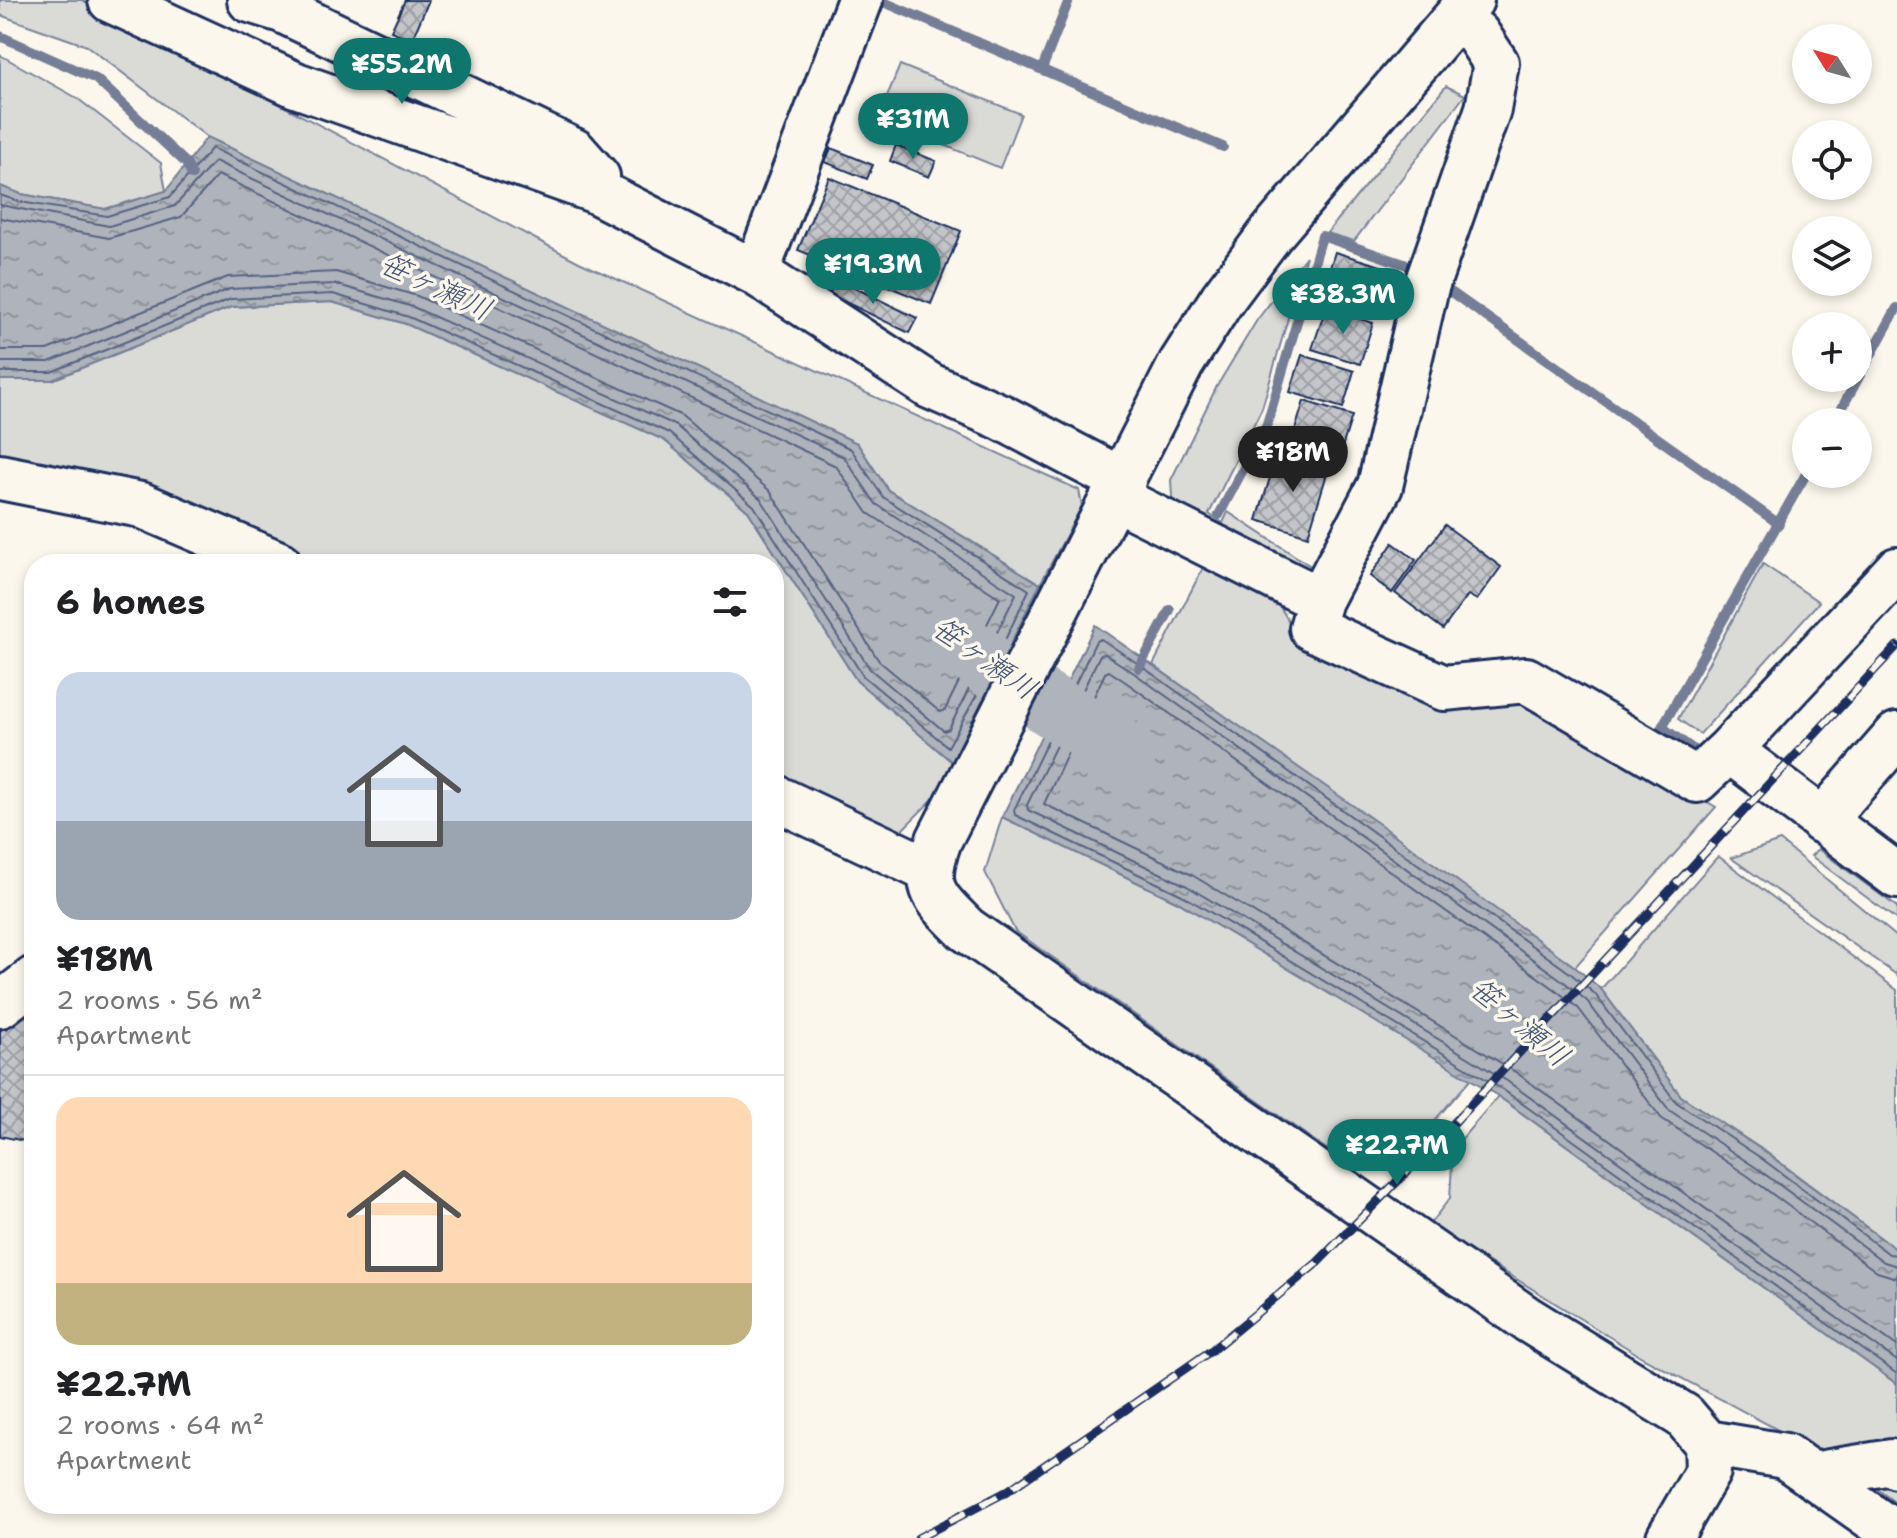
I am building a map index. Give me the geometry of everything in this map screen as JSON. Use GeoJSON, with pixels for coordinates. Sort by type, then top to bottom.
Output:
{"type":"FeatureCollection","features":[{"type":"Feature","properties":{"kind":"street"},"geometry":{"type":"LineString","coordinates":[[111,0],[296,85],[594,190],[756,273],[930,386],[1001,417],[1113,497],[1320,600]]}},
{"type":"Feature","properties":{"kind":"street"},"geometry":{"type":"LineString","coordinates":[[250,0],[282,10],[574,151],[597,177],[594,190]]}},
{"type":"Feature","properties":{"kind":"street"},"geometry":{"type":"LineString","coordinates":[[756,273],[860,0]]}},
{"type":"Feature","properties":{"kind":"street"},"geometry":{"type":"LineString","coordinates":[[1669,1538],[1708,1471],[1707,1443],[1684,1416],[1527,1319],[966,929],[938,901],[934,855],[1181,364],[1223,298],[1270,235],[1465,9],[1496,63],[1488,109],[1426,287],[1380,486],[1320,600],[1312,628],[1444,688],[1526,680],[1697,780],[1897,570]]}},
{"type":"Feature","properties":{"kind":"street"},"geometry":{"type":"LineString","coordinates":[[0,477],[141,505],[256,554]]}},
{"type":"Feature","properties":{"kind":"street"},"geometry":{"type":"LineString","coordinates":[[1822,821],[1897,735]]}},
{"type":"Feature","properties":{"kind":"street"},"geometry":{"type":"LineString","coordinates":[[1719,760],[1822,821],[1897,876]]}},
{"type":"Feature","properties":{"kind":"street"},"geometry":{"type":"LineString","coordinates":[[784,801],[934,855]]}},
{"type":"Feature","properties":{"kind":"street"},"geometry":{"type":"LineString","coordinates":[[0,1005],[24,987]]}},
{"type":"Feature","properties":{"kind":"street"},"geometry":{"type":"LineString","coordinates":[[1707,1443],[1785,1456],[1897,1535]]}},
{"type":"Feature","properties":{"kind":"street"},"geometry":{"type":"LineString","coordinates":[[1812,1475],[1892,1462],[1897,1466]]}},
{"type":"Feature","properties":{"kind":"shaded area"},"geometry":{"type":"Polygon","coordinates":[[[0,0],[82,0],[579,262],[1079,490],[1082,506],[1040,584],[888,490],[857,443],[207,137],[87,46],[0,15],[0,0]]]}},
{"type":"Feature","properties":{"kind":"shaded area"},"geometry":{"type":"Polygon","coordinates":[[[0,55],[77,98],[161,163],[166,191],[105,209],[21,194],[0,186],[0,55]]]}},
{"type":"Feature","properties":{"kind":"shaded area"},"geometry":{"type":"Polygon","coordinates":[[[900,65],[1021,114],[1000,168],[878,118],[900,65]]]}},
{"type":"Feature","properties":{"kind":"shaded area"},"geometry":{"type":"Polygon","coordinates":[[[1446,86],[1465,95],[1354,241],[1327,233],[1446,86]]]}},
{"type":"Feature","properties":{"kind":"shaded area"},"geometry":{"type":"Polygon","coordinates":[[[1306,256],[1262,408],[1209,514],[1223,523],[1228,512],[1318,571],[1315,580],[1173,514],[1171,480],[1217,386],[1257,320],[1306,256]]]}},
{"type":"Feature","properties":{"kind":"shaded area"},"geometry":{"type":"Polygon","coordinates":[[[332,302],[406,324],[664,440],[748,511],[776,554],[285,554],[227,527],[0,462],[0,380],[52,380],[231,307],[332,302]]]}},
{"type":"Feature","properties":{"kind":"shaded area"},"geometry":{"type":"Polygon","coordinates":[[[1206,562],[1277,602],[1299,638],[1523,693],[1716,807],[1575,967],[1153,665],[1206,562]]]}},
{"type":"Feature","properties":{"kind":"shaded area"},"geometry":{"type":"Polygon","coordinates":[[[1763,564],[1819,602],[1700,734],[1678,719],[1763,564]]]}},
{"type":"Feature","properties":{"kind":"shaded area"},"geometry":{"type":"Polygon","coordinates":[[[784,567],[857,681],[952,762],[935,797],[898,834],[784,783],[784,567]]]}},
{"type":"Feature","properties":{"kind":"shaded area"},"geometry":{"type":"Polygon","coordinates":[[[1002,817],[1178,902],[1471,1079],[1421,1136],[1370,1147],[1352,1167],[1015,931],[985,872],[1002,817]]]}},
{"type":"Feature","properties":{"kind":"shaded area"},"geometry":{"type":"Polygon","coordinates":[[[1780,841],[1897,937],[1897,975],[1731,858],[1780,841]]]}},
{"type":"Feature","properties":{"kind":"shaded area"},"geometry":{"type":"Polygon","coordinates":[[[1818,849],[1897,907],[1897,920],[1811,856],[1818,849]]]}},
{"type":"Feature","properties":{"kind":"shaded area"},"geometry":{"type":"Polygon","coordinates":[[[1718,856],[1897,990],[1897,1250],[1766,1152],[1681,1096],[1601,989],[1718,856]]]}},
{"type":"Feature","properties":{"kind":"shaded area"},"geometry":{"type":"Polygon","coordinates":[[[1498,1096],[1897,1384],[1897,1504],[1851,1469],[1642,1357],[1429,1225],[1450,1198],[1453,1149],[1498,1096]]]}},
{"type":"Feature","properties":{"kind":"water"},"geometry":{"type":"Polygon","coordinates":[[[207,137],[857,443],[888,490],[1040,584],[952,762],[857,681],[784,567],[784,554],[776,554],[748,511],[664,440],[406,324],[332,302],[231,307],[52,380],[0,380],[0,186],[21,194],[105,209],[166,191],[207,137]]]}},
{"type":"Feature","properties":{"kind":"water"},"geometry":{"type":"Polygon","coordinates":[[[1095,625],[1385,828],[1575,967],[1601,989],[1681,1096],[1765,1152],[1897,1250],[1897,1384],[1498,1096],[1178,902],[1002,817],[1095,625]]]}},
{"type":"Feature","properties":{"kind":"building"},"geometry":{"type":"Polygon","coordinates":[[[405,0],[429,0],[412,40],[391,31],[405,0]]]}},
{"type":"Feature","properties":{"kind":"building"},"geometry":{"type":"Polygon","coordinates":[[[896,145],[936,161],[929,177],[890,161],[896,145]]]}},
{"type":"Feature","properties":{"kind":"building"},"geometry":{"type":"Polygon","coordinates":[[[831,148],[873,165],[867,179],[825,162],[831,148]]]}},
{"type":"Feature","properties":{"kind":"building"},"geometry":{"type":"Polygon","coordinates":[[[829,177],[961,231],[931,304],[798,250],[829,177]]]}},
{"type":"Feature","properties":{"kind":"building"},"geometry":{"type":"Polygon","coordinates":[[[1335,252],[1387,268],[1372,315],[1320,299],[1335,252]]]}},
{"type":"Feature","properties":{"kind":"building"},"geometry":{"type":"Polygon","coordinates":[[[837,279],[917,318],[909,333],[829,294],[837,279]]]}},
{"type":"Feature","properties":{"kind":"building"},"geometry":{"type":"Polygon","coordinates":[[[1326,308],[1373,323],[1360,364],[1312,349],[1326,308]]]}},
{"type":"Feature","properties":{"kind":"building"},"geometry":{"type":"Polygon","coordinates":[[[1302,355],[1354,371],[1343,408],[1290,392],[1302,355]]]}},
{"type":"Feature","properties":{"kind":"building"},"geometry":{"type":"Polygon","coordinates":[[[1304,401],[1352,416],[1338,460],[1290,446],[1304,401]]]}},
{"type":"Feature","properties":{"kind":"building"},"geometry":{"type":"Polygon","coordinates":[[[1278,452],[1329,467],[1308,536],[1257,520],[1278,452]]]}},
{"type":"Feature","properties":{"kind":"building"},"geometry":{"type":"Polygon","coordinates":[[[1445,525],[1501,567],[1477,600],[1468,595],[1443,629],[1395,593],[1445,525]]]}},
{"type":"Feature","properties":{"kind":"building"},"geometry":{"type":"Polygon","coordinates":[[[1393,543],[1416,560],[1392,593],[1370,576],[1393,543]]]}},
{"type":"Feature","properties":{"kind":"building"},"geometry":{"type":"Polygon","coordinates":[[[24,1009],[24,1141],[0,1136],[0,1031],[24,1009]]]}},
{"type":"Feature","properties":{"kind":"waterway"},"geometry":{"type":"LineString","coordinates":[[879,0],[1223,147]]}},
{"type":"Feature","properties":{"kind":"waterway"},"geometry":{"type":"LineString","coordinates":[[1042,69],[1069,0]]}},
{"type":"Feature","properties":{"kind":"waterway"},"geometry":{"type":"LineString","coordinates":[[0,36],[96,79],[186,163],[192,175]]}},
{"type":"Feature","properties":{"kind":"waterway"},"geometry":{"type":"LineString","coordinates":[[1219,515],[1267,424],[1322,236],[1407,265]]}},
{"type":"Feature","properties":{"kind":"waterway"},"geometry":{"type":"LineString","coordinates":[[1441,285],[1779,524]]}},
{"type":"Feature","properties":{"kind":"waterway"},"geometry":{"type":"LineString","coordinates":[[1842,408],[1897,308]]}},
{"type":"Feature","properties":{"kind":"waterway"},"geometry":{"type":"LineString","coordinates":[[1704,757],[1662,727],[1798,488]]}},
{"type":"Feature","properties":{"kind":"waterway"},"geometry":{"type":"LineString","coordinates":[[1139,668],[1170,610]]}},
{"type":"Feature","properties":{"kind":"waterway","name":"笹ヶ瀬川"},"geometry":{"type":"LineString","coordinates":[[968,649],[999,673],[1126,753]]}},
{"type":"Feature","properties":{"kind":"railway"},"geometry":{"type":"LineString","coordinates":[[918,1538],[1006,1492],[1212,1350],[1317,1263],[1438,1140],[1897,646]]}}]}
